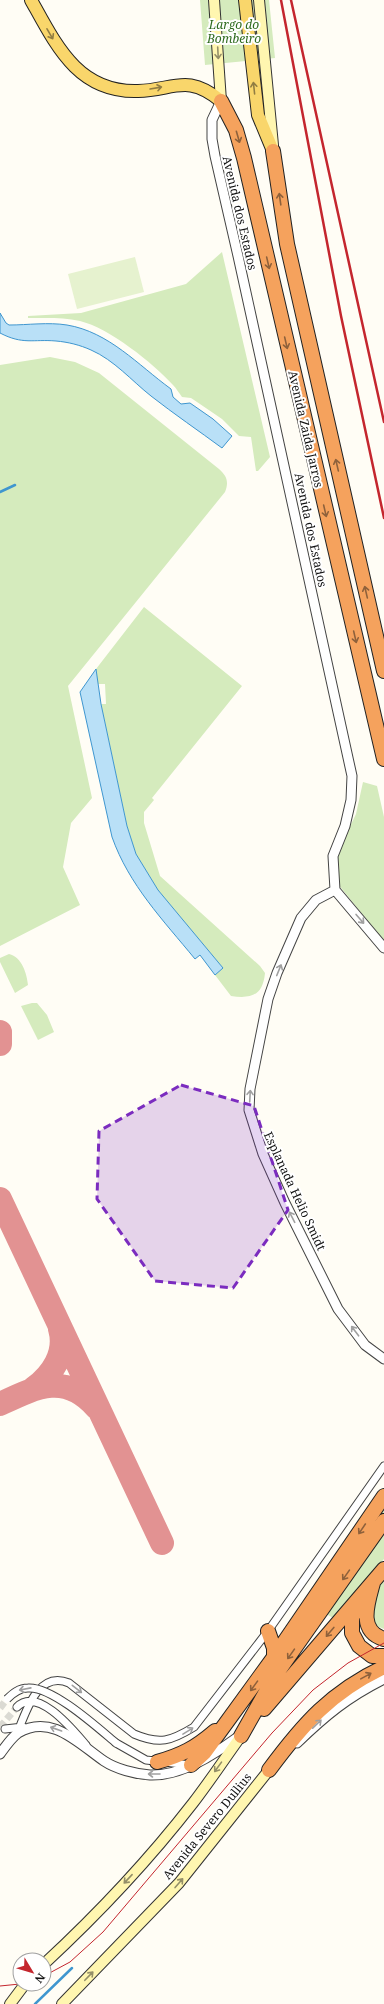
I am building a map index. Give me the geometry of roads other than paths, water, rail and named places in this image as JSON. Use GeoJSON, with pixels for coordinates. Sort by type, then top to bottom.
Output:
{"type":"FeatureCollection","features":[{"type":"Feature","properties":{"kind":"highway","name":"Avenida Zaida Jarros"},"geometry":{"type":"LineString","coordinates":[[221,101],[236,130],[244,158],[384,759]]}},
{"type":"Feature","properties":{"kind":"highway","name":"Avenida Zaida Jarros"},"geometry":{"type":"LineString","coordinates":[[273,151],[287,244],[384,671]]}},
{"type":"Feature","properties":{"kind":"highway"},"geometry":{"type":"LineString","coordinates":[[191,1766],[205,1752],[233,1715],[384,1496]]}},
{"type":"Feature","properties":{"kind":"highway"},"geometry":{"type":"LineString","coordinates":[[241,1736],[275,1676],[384,1521]]}},
{"type":"Feature","properties":{"kind":"highway"},"geometry":{"type":"LineString","coordinates":[[241,1736],[384,1569]]}},
{"type":"Feature","properties":{"kind":"highway"},"geometry":{"type":"LineString","coordinates":[[373,1581],[365,1614],[367,1623],[380,1638],[384,1639]]}},
{"type":"Feature","properties":{"kind":"highway"},"geometry":{"type":"LineString","coordinates":[[373,1581],[352,1617],[351,1625],[359,1646],[372,1656],[384,1656]]}},
{"type":"Feature","properties":{"kind":"highway"},"geometry":{"type":"LineString","coordinates":[[268,1631],[274,1648],[274,1657]]}},
{"type":"Feature","properties":{"kind":"highway"},"geometry":{"type":"LineString","coordinates":[[269,1770],[313,1716],[338,1693],[365,1676],[384,1667]]}},
{"type":"Feature","properties":{"kind":"highway"},"geometry":{"type":"LineString","coordinates":[[157,1762],[178,1756],[190,1750],[233,1715]]}},
{"type":"Feature","properties":{"kind":"main road"},"geometry":{"type":"LineString","coordinates":[[31,0],[51,37],[64,57],[84,76],[93,82],[111,89],[138,91],[180,84],[190,85],[201,88],[221,101]]}},
{"type":"Feature","properties":{"kind":"main road"},"geometry":{"type":"LineString","coordinates":[[214,0],[221,101]]}},
{"type":"Feature","properties":{"kind":"main road"},"geometry":{"type":"LineString","coordinates":[[245,0],[258,115],[273,151]]}},
{"type":"Feature","properties":{"kind":"main road"},"geometry":{"type":"LineString","coordinates":[[259,0],[273,151]]}},
{"type":"Feature","properties":{"kind":"main road"},"geometry":{"type":"LineString","coordinates":[[52,1957],[84,1927],[144,1862],[193,1802],[241,1736]]}},
{"type":"Feature","properties":{"kind":"main road","name":"Avenida Severo Dullius"},"geometry":{"type":"LineString","coordinates":[[62,2004],[179,1883],[269,1770]]}},
{"type":"Feature","properties":{"kind":"main road"},"geometry":{"type":"LineString","coordinates":[[10,2004],[19,1992]]}},
{"type":"Feature","properties":{"kind":"street","name":"Avenida dos Estados"},"geometry":{"type":"LineString","coordinates":[[221,101],[212,120],[212,139],[215,156],[352,776],[345,826],[333,856],[335,890]]}},
{"type":"Feature","properties":{"kind":"street"},"geometry":{"type":"LineString","coordinates":[[335,890],[384,948]]}},
{"type":"Feature","properties":{"kind":"street","name":"Esplanada Helio Smidt"},"geometry":{"type":"LineString","coordinates":[[335,890],[316,900],[301,918],[277,973],[268,999],[250,1089],[249,1110],[255,1134],[266,1161],[285,1203],[338,1309],[365,1345],[383,1360]]}},
{"type":"Feature","properties":{"kind":"street"},"geometry":{"type":"LineString","coordinates":[[0,1754],[18,1730],[32,1701],[42,1685],[52,1680],[62,1680],[69,1683],[134,1734],[145,1738],[167,1741],[194,1727],[268,1631],[384,1466]]}},
{"type":"Feature","properties":{"kind":"street","name":"Avenida Severo Dullius"},"geometry":{"type":"LineString","coordinates":[[269,1770],[328,1714],[356,1693],[384,1678]]}},
{"type":"Feature","properties":{"kind":"street"},"geometry":{"type":"LineString","coordinates":[[7,1699],[16,1691],[28,1688],[41,1690],[64,1702],[116,1743],[135,1755],[157,1762],[191,1766]]}},
{"type":"Feature","properties":{"kind":"street"},"geometry":{"type":"LineString","coordinates":[[17,1707],[21,1703],[32,1701],[48,1708],[63,1719],[90,1749],[105,1762],[130,1772],[149,1775],[167,1774],[191,1766],[241,1736]]}},
{"type":"Feature","properties":{"kind":"street"},"geometry":{"type":"LineString","coordinates":[[5,1729],[18,1730],[34,1726],[46,1726],[60,1730],[90,1749]]}},
{"type":"Feature","properties":{"kind":"water"},"geometry":{"type":"Polygon","coordinates":[[[0,313],[9,325],[67,325],[82,329],[110,342],[171,389],[173,397],[181,404],[190,403],[213,419],[232,436],[222,448],[151,396],[107,359],[91,350],[60,341],[28,341],[8,337],[0,333],[0,313]]]}},
{"type":"Feature","properties":{"kind":"water"},"geometry":{"type":"Polygon","coordinates":[[[96,669],[101,704],[127,826],[136,854],[158,890],[223,968],[215,975],[200,955],[195,959],[159,916],[128,871],[112,837],[80,692],[96,669]]]}},
{"type":"Feature","properties":{"kind":"waterway"},"geometry":{"type":"LineString","coordinates":[[0,492],[15,485]]}},
{"type":"Feature","properties":{"kind":"waterway"},"geometry":{"type":"LineString","coordinates":[[35,2004],[72,1968]]}},
{"type":"Feature","properties":{"kind":"tunnel"},"geometry":{"type":"LineString","coordinates":[[0,1708],[7,1699]]}},
{"type":"Feature","properties":{"kind":"tunnel"},"geometry":{"type":"LineString","coordinates":[[0,1727],[17,1707]]}},
{"type":"Feature","properties":{"kind":"tram line"},"geometry":{"type":"LineString","coordinates":[[52,1972],[70,1962],[103,1932],[272,1733],[313,1690],[348,1663],[384,1643]]}},
{"type":"Feature","properties":{"kind":"tram line"},"geometry":{"type":"LineString","coordinates":[[0,1986],[12,1985]]}},
{"type":"Feature","properties":{"kind":"railway"},"geometry":{"type":"LineString","coordinates":[[281,0],[341,316],[384,518]]}},
{"type":"Feature","properties":{"kind":"railway"},"geometry":{"type":"LineString","coordinates":[[291,0],[384,422]]}},
{"type":"Feature","properties":{"kind":"park label","name":"Largo do Bombeiro"},"geometry":{"type":"Point","coordinates":[234,31]}}]}
